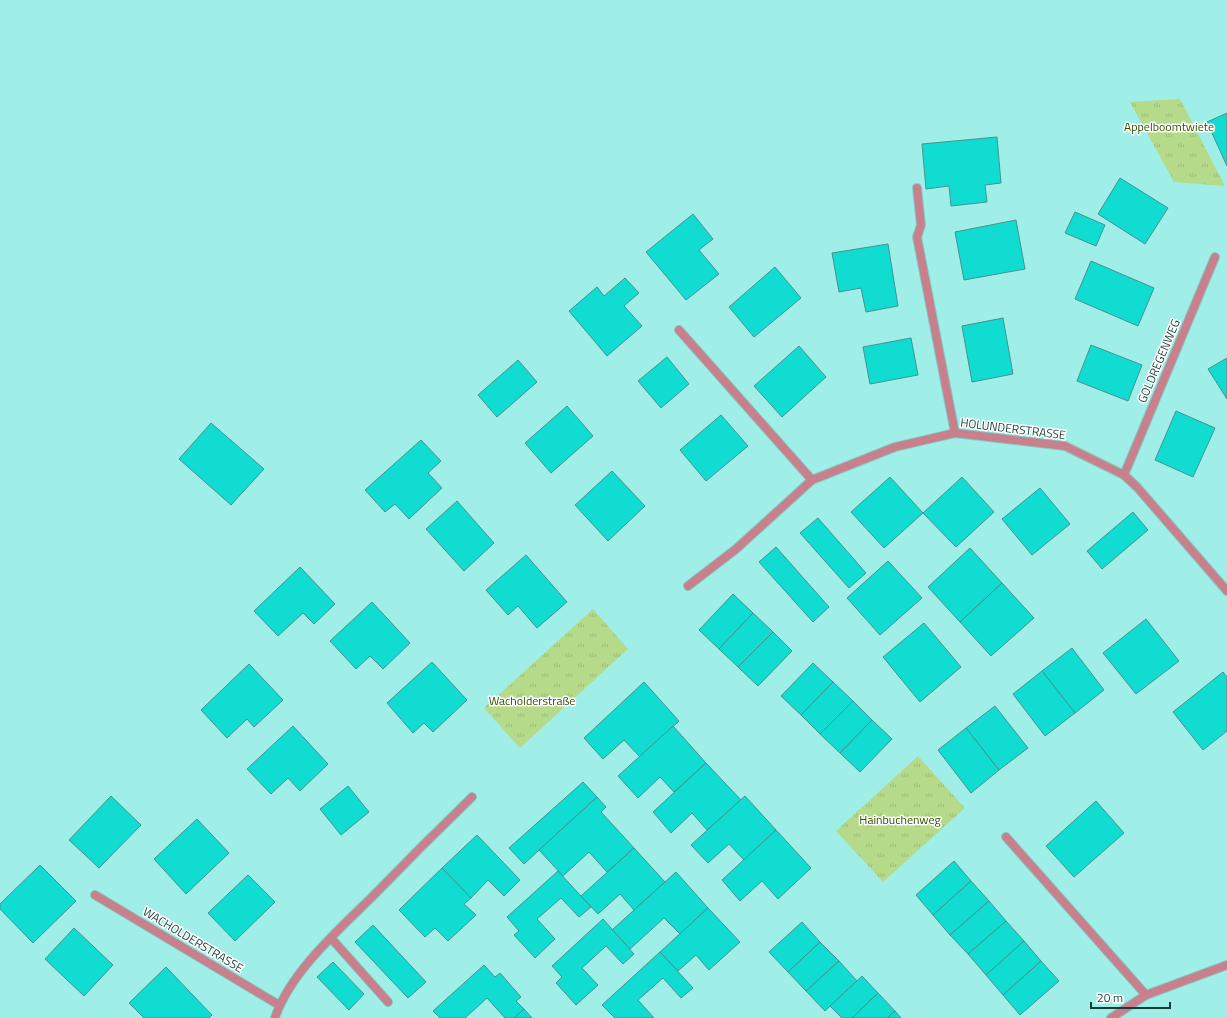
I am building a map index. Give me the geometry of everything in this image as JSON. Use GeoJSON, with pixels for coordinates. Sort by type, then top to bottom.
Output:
{"type":"FeatureCollection","features":[{"type":"Feature","properties":{"kind":"street"},"geometry":{"type":"LineString","coordinates":[[917,188],[921,225],[917,237],[955,433]]}},
{"type":"Feature","properties":{"kind":"street","name":"GOLDREGENWEG"},"geometry":{"type":"LineString","coordinates":[[1124,475],[1215,257]]}},
{"type":"Feature","properties":{"kind":"street"},"geometry":{"type":"LineString","coordinates":[[679,330],[812,480]]}},
{"type":"Feature","properties":{"kind":"street","name":"HOLUNDERSTRASSE"},"geometry":{"type":"LineString","coordinates":[[688,586],[736,549],[812,480],[895,447],[955,433],[1065,446],[1124,475],[1137,487],[1227,591]]}},
{"type":"Feature","properties":{"kind":"street"},"geometry":{"type":"LineString","coordinates":[[275,1018],[279,1005],[298,976],[331,938],[472,797]]}},
{"type":"Feature","properties":{"kind":"street"},"geometry":{"type":"LineString","coordinates":[[1006,837],[1146,995]]}},
{"type":"Feature","properties":{"kind":"street","name":"WACHOLDERSTRASSE"},"geometry":{"type":"LineString","coordinates":[[95,894],[279,1005]]}},
{"type":"Feature","properties":{"kind":"street"},"geometry":{"type":"LineString","coordinates":[[331,938],[388,1002]]}},
{"type":"Feature","properties":{"kind":"street"},"geometry":{"type":"LineString","coordinates":[[1111,1018],[1146,995],[1227,964]]}},
{"type":"Feature","properties":{"kind":"green space","name":"Appelboomtwiete"},"geometry":{"type":"Polygon","coordinates":[[[1180,99],[1225,186],[1174,182],[1130,102],[1180,99]]]}},
{"type":"Feature","properties":{"kind":"green space","name":"Wacholderstraße"},"geometry":{"type":"Polygon","coordinates":[[[593,609],[628,649],[520,748],[484,708],[593,609]]]}},
{"type":"Feature","properties":{"kind":"green space","name":"Hainbuchenweg"},"geometry":{"type":"Polygon","coordinates":[[[918,756],[965,808],[883,882],[836,831],[918,756]]]}},
{"type":"Feature","properties":{"kind":"building"},"geometry":{"type":"Polygon","coordinates":[[[1227,113],[1227,166],[1207,122],[1227,113]]]}},
{"type":"Feature","properties":{"kind":"building"},"geometry":{"type":"Polygon","coordinates":[[[997,137],[1001,183],[985,185],[987,202],[951,206],[949,186],[926,189],[922,144],[997,137]]]}},
{"type":"Feature","properties":{"kind":"building"},"geometry":{"type":"Polygon","coordinates":[[[1120,178],[1168,208],[1145,244],[1098,214],[1120,178]]]}},
{"type":"Feature","properties":{"kind":"building"},"geometry":{"type":"Polygon","coordinates":[[[1075,212],[1105,225],[1096,246],[1065,233],[1075,212]]]}},
{"type":"Feature","properties":{"kind":"building"},"geometry":{"type":"Polygon","coordinates":[[[693,214],[713,239],[699,250],[719,274],[686,300],[646,252],[693,214]]]}},
{"type":"Feature","properties":{"kind":"building"},"geometry":{"type":"Polygon","coordinates":[[[1016,220],[1025,269],[964,280],[955,232],[1016,220]]]}},
{"type":"Feature","properties":{"kind":"building"},"geometry":{"type":"Polygon","coordinates":[[[888,244],[898,306],[866,312],[861,288],[839,292],[832,253],[888,244]]]}},
{"type":"Feature","properties":{"kind":"building"},"geometry":{"type":"Polygon","coordinates":[[[1091,261],[1154,288],[1138,326],[1075,299],[1091,261]]]}},
{"type":"Feature","properties":{"kind":"building"},"geometry":{"type":"Polygon","coordinates":[[[775,267],[801,298],[754,337],[729,307],[775,267]]]}},
{"type":"Feature","properties":{"kind":"building"},"geometry":{"type":"Polygon","coordinates":[[[625,278],[639,293],[624,306],[642,326],[607,356],[569,311],[597,287],[604,296],[625,278]]]}},
{"type":"Feature","properties":{"kind":"building"},"geometry":{"type":"Polygon","coordinates":[[[1003,318],[1013,374],[972,382],[962,326],[1003,318]]]}},
{"type":"Feature","properties":{"kind":"building"},"geometry":{"type":"Polygon","coordinates":[[[911,338],[918,375],[870,384],[863,347],[911,338]]]}},
{"type":"Feature","properties":{"kind":"building"},"geometry":{"type":"Polygon","coordinates":[[[1091,345],[1142,365],[1128,401],[1077,381],[1091,345]]]}},
{"type":"Feature","properties":{"kind":"building"},"geometry":{"type":"Polygon","coordinates":[[[799,346],[826,377],[782,417],[754,386],[799,346]]]}},
{"type":"Feature","properties":{"kind":"building"},"geometry":{"type":"Polygon","coordinates":[[[667,357],[689,384],[661,408],[638,381],[667,357]]]}},
{"type":"Feature","properties":{"kind":"building"},"geometry":{"type":"Polygon","coordinates":[[[1227,358],[1227,399],[1208,369],[1227,358]]]}},
{"type":"Feature","properties":{"kind":"building"},"geometry":{"type":"Polygon","coordinates":[[[518,360],[537,382],[497,417],[478,395],[518,360]]]}},
{"type":"Feature","properties":{"kind":"building"},"geometry":{"type":"Polygon","coordinates":[[[567,406],[593,436],[551,473],[525,443],[567,406]]]}},
{"type":"Feature","properties":{"kind":"building"},"geometry":{"type":"Polygon","coordinates":[[[1176,411],[1215,428],[1193,477],[1155,460],[1176,411]]]}},
{"type":"Feature","properties":{"kind":"building"},"geometry":{"type":"Polygon","coordinates":[[[721,415],[748,446],[706,481],[680,450],[721,415]]]}},
{"type":"Feature","properties":{"kind":"building"},"geometry":{"type":"Polygon","coordinates":[[[211,423],[264,469],[231,505],[179,459],[211,423]]]}},
{"type":"Feature","properties":{"kind":"building"},"geometry":{"type":"Polygon","coordinates":[[[421,440],[441,461],[428,473],[442,488],[409,519],[395,504],[385,512],[365,490],[421,440]]]}},
{"type":"Feature","properties":{"kind":"building"},"geometry":{"type":"Polygon","coordinates":[[[612,471],[645,506],[608,541],[575,505],[612,471]]]}},
{"type":"Feature","properties":{"kind":"building"},"geometry":{"type":"Polygon","coordinates":[[[890,477],[923,513],[884,548],[851,512],[890,477]]]}},
{"type":"Feature","properties":{"kind":"building"},"geometry":{"type":"Polygon","coordinates":[[[962,477],[994,512],[956,547],[923,513],[962,477]]]}},
{"type":"Feature","properties":{"kind":"building"},"geometry":{"type":"Polygon","coordinates":[[[1040,488],[1070,524],[1032,555],[1002,519],[1040,488]]]}},
{"type":"Feature","properties":{"kind":"building"},"geometry":{"type":"Polygon","coordinates":[[[457,501],[494,543],[464,571],[426,529],[457,501]]]}},
{"type":"Feature","properties":{"kind":"building"},"geometry":{"type":"Polygon","coordinates":[[[1133,512],[1148,530],[1102,569],[1087,551],[1133,512]]]}},
{"type":"Feature","properties":{"kind":"building"},"geometry":{"type":"Polygon","coordinates":[[[818,518],[866,573],[849,588],[800,533],[818,518]]]}},
{"type":"Feature","properties":{"kind":"building"},"geometry":{"type":"Polygon","coordinates":[[[776,547],[829,607],[813,622],[759,562],[776,547]]]}},
{"type":"Feature","properties":{"kind":"building"},"geometry":{"type":"Polygon","coordinates":[[[970,548],[1002,583],[960,622],[928,587],[970,548]]]}},
{"type":"Feature","properties":{"kind":"building"},"geometry":{"type":"Polygon","coordinates":[[[526,555],[567,602],[537,628],[518,606],[508,615],[486,590],[526,555]]]}},
{"type":"Feature","properties":{"kind":"building"},"geometry":{"type":"Polygon","coordinates":[[[888,561],[922,598],[880,635],[847,598],[888,561]]]}},
{"type":"Feature","properties":{"kind":"building"},"geometry":{"type":"Polygon","coordinates":[[[300,567],[335,604],[314,624],[303,613],[278,636],[254,611],[300,567]]]}},
{"type":"Feature","properties":{"kind":"building"},"geometry":{"type":"Polygon","coordinates":[[[1002,583],[1034,618],[991,656],[960,622],[1002,583]]]}},
{"type":"Feature","properties":{"kind":"building"},"geometry":{"type":"Polygon","coordinates":[[[733,594],[753,613],[719,649],[699,630],[733,594]]]}},
{"type":"Feature","properties":{"kind":"building"},"geometry":{"type":"Polygon","coordinates":[[[372,602],[410,643],[383,669],[370,656],[356,669],[330,641],[372,602]]]}},
{"type":"Feature","properties":{"kind":"building"},"geometry":{"type":"Polygon","coordinates":[[[753,613],[773,632],[738,667],[719,649],[753,613]]]}},
{"type":"Feature","properties":{"kind":"building"},"geometry":{"type":"Polygon","coordinates":[[[1146,619],[1179,661],[1136,694],[1103,653],[1146,619]]]}},
{"type":"Feature","properties":{"kind":"building"},"geometry":{"type":"Polygon","coordinates":[[[924,623],[961,667],[920,702],[883,657],[924,623]]]}},
{"type":"Feature","properties":{"kind":"building"},"geometry":{"type":"Polygon","coordinates":[[[773,632],[792,651],[758,686],[738,667],[773,632]]]}},
{"type":"Feature","properties":{"kind":"building"},"geometry":{"type":"Polygon","coordinates":[[[1072,648],[1104,690],[1075,713],[1042,671],[1072,648]]]}},
{"type":"Feature","properties":{"kind":"building"},"geometry":{"type":"Polygon","coordinates":[[[432,662],[467,700],[433,732],[424,723],[413,733],[387,703],[432,662]]]}},
{"type":"Feature","properties":{"kind":"building"},"geometry":{"type":"Polygon","coordinates":[[[813,663],[833,682],[801,715],[781,696],[813,663]]]}},
{"type":"Feature","properties":{"kind":"building"},"geometry":{"type":"Polygon","coordinates":[[[249,664],[283,700],[254,727],[247,719],[227,738],[201,710],[249,664]]]}},
{"type":"Feature","properties":{"kind":"building"},"geometry":{"type":"Polygon","coordinates":[[[1042,671],[1075,713],[1045,736],[1013,694],[1042,671]]]}},
{"type":"Feature","properties":{"kind":"building"},"geometry":{"type":"Polygon","coordinates":[[[1223,672],[1227,677],[1227,731],[1203,750],[1173,712],[1223,672]]]}},
{"type":"Feature","properties":{"kind":"building"},"geometry":{"type":"Polygon","coordinates":[[[644,682],[679,721],[640,757],[624,740],[603,759],[584,738],[644,682]]]}},
{"type":"Feature","properties":{"kind":"building"},"geometry":{"type":"Polygon","coordinates":[[[833,682],[853,701],[820,734],[801,715],[833,682]]]}},
{"type":"Feature","properties":{"kind":"building"},"geometry":{"type":"Polygon","coordinates":[[[853,701],[872,720],[840,753],[820,734],[853,701]]]}},
{"type":"Feature","properties":{"kind":"building"},"geometry":{"type":"Polygon","coordinates":[[[995,706],[1028,748],[999,770],[966,728],[995,706]]]}},
{"type":"Feature","properties":{"kind":"building"},"geometry":{"type":"Polygon","coordinates":[[[872,720],[892,739],[860,772],[840,753],[872,720]]]}},
{"type":"Feature","properties":{"kind":"building"},"geometry":{"type":"Polygon","coordinates":[[[293,726],[328,764],[300,791],[288,778],[271,794],[247,769],[293,726]]]}},
{"type":"Feature","properties":{"kind":"building"},"geometry":{"type":"Polygon","coordinates":[[[673,726],[706,763],[674,792],[660,777],[638,798],[618,776],[673,726]]]}},
{"type":"Feature","properties":{"kind":"building"},"geometry":{"type":"Polygon","coordinates":[[[966,728],[999,770],[971,793],[938,750],[966,728]]]}},
{"type":"Feature","properties":{"kind":"building"},"geometry":{"type":"Polygon","coordinates":[[[706,763],[741,800],[707,830],[692,813],[671,833],[653,812],[706,763]]]}},
{"type":"Feature","properties":{"kind":"building"},"geometry":{"type":"Polygon","coordinates":[[[583,782],[597,797],[524,864],[509,848],[583,782]]]}},
{"type":"Feature","properties":{"kind":"building"},"geometry":{"type":"Polygon","coordinates":[[[348,786],[369,812],[341,835],[320,809],[348,786]]]}},
{"type":"Feature","properties":{"kind":"building"},"geometry":{"type":"Polygon","coordinates":[[[111,796],[141,825],[99,868],[69,840],[111,796]]]}},
{"type":"Feature","properties":{"kind":"building"},"geometry":{"type":"Polygon","coordinates":[[[745,796],[776,830],[744,860],[729,844],[708,863],[691,845],[745,796]]]}},
{"type":"Feature","properties":{"kind":"building"},"geometry":{"type":"Polygon","coordinates":[[[597,797],[606,807],[601,812],[634,848],[607,872],[589,852],[563,876],[539,850],[597,797]]]}},
{"type":"Feature","properties":{"kind":"building"},"geometry":{"type":"Polygon","coordinates":[[[1096,801],[1124,833],[1074,877],[1046,846],[1096,801]]]}},
{"type":"Feature","properties":{"kind":"building"},"geometry":{"type":"Polygon","coordinates":[[[197,819],[229,853],[186,894],[154,859],[197,819]]]}},
{"type":"Feature","properties":{"kind":"building"},"geometry":{"type":"Polygon","coordinates":[[[776,830],[811,868],[778,899],[762,881],[740,901],[722,880],[776,830]]]}},
{"type":"Feature","properties":{"kind":"building"},"geometry":{"type":"Polygon","coordinates":[[[477,835],[520,880],[504,896],[488,880],[471,898],[442,868],[477,835]]]}},
{"type":"Feature","properties":{"kind":"building"},"geometry":{"type":"Polygon","coordinates":[[[634,848],[665,882],[634,910],[620,894],[598,914],[581,896],[634,848]]]}},
{"type":"Feature","properties":{"kind":"building"},"geometry":{"type":"Polygon","coordinates":[[[954,861],[971,881],[933,915],[916,895],[954,861]]]}},
{"type":"Feature","properties":{"kind":"building"},"geometry":{"type":"Polygon","coordinates":[[[40,865],[76,901],[33,943],[0,909],[0,904],[40,865]]]}},
{"type":"Feature","properties":{"kind":"building"},"geometry":{"type":"Polygon","coordinates":[[[442,868],[471,898],[464,904],[476,915],[448,941],[435,928],[425,937],[399,910],[442,868]]]}},
{"type":"Feature","properties":{"kind":"building"},"geometry":{"type":"Polygon","coordinates":[[[558,871],[591,907],[579,917],[561,898],[537,919],[555,939],[535,958],[514,935],[519,931],[507,917],[558,871]]]}},
{"type":"Feature","properties":{"kind":"building"},"geometry":{"type":"Polygon","coordinates":[[[676,872],[708,908],[680,934],[664,918],[630,949],[612,930],[676,872]]]}},
{"type":"Feature","properties":{"kind":"building"},"geometry":{"type":"Polygon","coordinates":[[[248,875],[275,902],[235,941],[208,913],[248,875]]]}},
{"type":"Feature","properties":{"kind":"building"},"geometry":{"type":"Polygon","coordinates":[[[971,881],[989,901],[950,935],[933,915],[971,881]]]}},
{"type":"Feature","properties":{"kind":"building"},"geometry":{"type":"Polygon","coordinates":[[[989,901],[1006,921],[968,954],[950,935],[989,901]]]}},
{"type":"Feature","properties":{"kind":"building"},"geometry":{"type":"Polygon","coordinates":[[[708,908],[740,942],[709,970],[696,955],[678,971],[660,952],[708,908]]]}},
{"type":"Feature","properties":{"kind":"building"},"geometry":{"type":"Polygon","coordinates":[[[603,919],[634,954],[623,964],[606,946],[582,968],[598,985],[576,1005],[556,983],[562,977],[552,966],[603,919]]]}},
{"type":"Feature","properties":{"kind":"building"},"geometry":{"type":"Polygon","coordinates":[[[1006,921],[1024,941],[986,975],[968,954],[1006,921]]]}},
{"type":"Feature","properties":{"kind":"building"},"geometry":{"type":"Polygon","coordinates":[[[802,922],[820,942],[788,972],[769,952],[802,922]]]}},
{"type":"Feature","properties":{"kind":"building"},"geometry":{"type":"Polygon","coordinates":[[[373,925],[426,982],[408,998],[355,942],[373,925]]]}},
{"type":"Feature","properties":{"kind":"building"},"geometry":{"type":"Polygon","coordinates":[[[74,928],[113,965],[84,996],[45,959],[74,928]]]}},
{"type":"Feature","properties":{"kind":"building"},"geometry":{"type":"Polygon","coordinates":[[[1024,941],[1041,961],[1003,995],[986,975],[1024,941]]]}},
{"type":"Feature","properties":{"kind":"building"},"geometry":{"type":"Polygon","coordinates":[[[820,942],[839,961],[806,991],[788,972],[820,942]]]}},
{"type":"Feature","properties":{"kind":"building"},"geometry":{"type":"Polygon","coordinates":[[[660,952],[693,988],[681,998],[663,978],[638,1000],[654,1018],[615,1018],[602,1005],[660,952]]]}},
{"type":"Feature","properties":{"kind":"building"},"geometry":{"type":"Polygon","coordinates":[[[839,961],[857,981],[825,1011],[806,991],[839,961]]]}},
{"type":"Feature","properties":{"kind":"building"},"geometry":{"type":"Polygon","coordinates":[[[1041,961],[1059,981],[1020,1015],[1003,995],[1041,961]]]}},
{"type":"Feature","properties":{"kind":"building"},"geometry":{"type":"Polygon","coordinates":[[[333,962],[364,994],[349,1010],[317,977],[333,962]]]}},
{"type":"Feature","properties":{"kind":"building"},"geometry":{"type":"Polygon","coordinates":[[[484,965],[495,977],[500,973],[521,997],[516,1001],[524,1009],[514,1018],[505,1018],[487,998],[465,1018],[440,1018],[433,1011],[484,965]]]}},
{"type":"Feature","properties":{"kind":"building"},"geometry":{"type":"Polygon","coordinates":[[[166,967],[212,1015],[209,1018],[144,1018],[129,1003],[166,967]]]}},
{"type":"Feature","properties":{"kind":"building"},"geometry":{"type":"Polygon","coordinates":[[[862,976],[878,993],[852,1018],[842,1018],[830,1006],[862,976]]]}},
{"type":"Feature","properties":{"kind":"building"},"geometry":{"type":"Polygon","coordinates":[[[878,993],[895,1011],[887,1018],[852,1018],[878,993]]]}},
{"type":"Feature","properties":{"kind":"building"},"geometry":{"type":"Polygon","coordinates":[[[524,1009],[532,1018],[514,1018],[524,1009]]]}},
{"type":"Feature","properties":{"kind":"building"},"geometry":{"type":"Polygon","coordinates":[[[895,1011],[901,1018],[887,1018],[895,1011]]]}}]}
